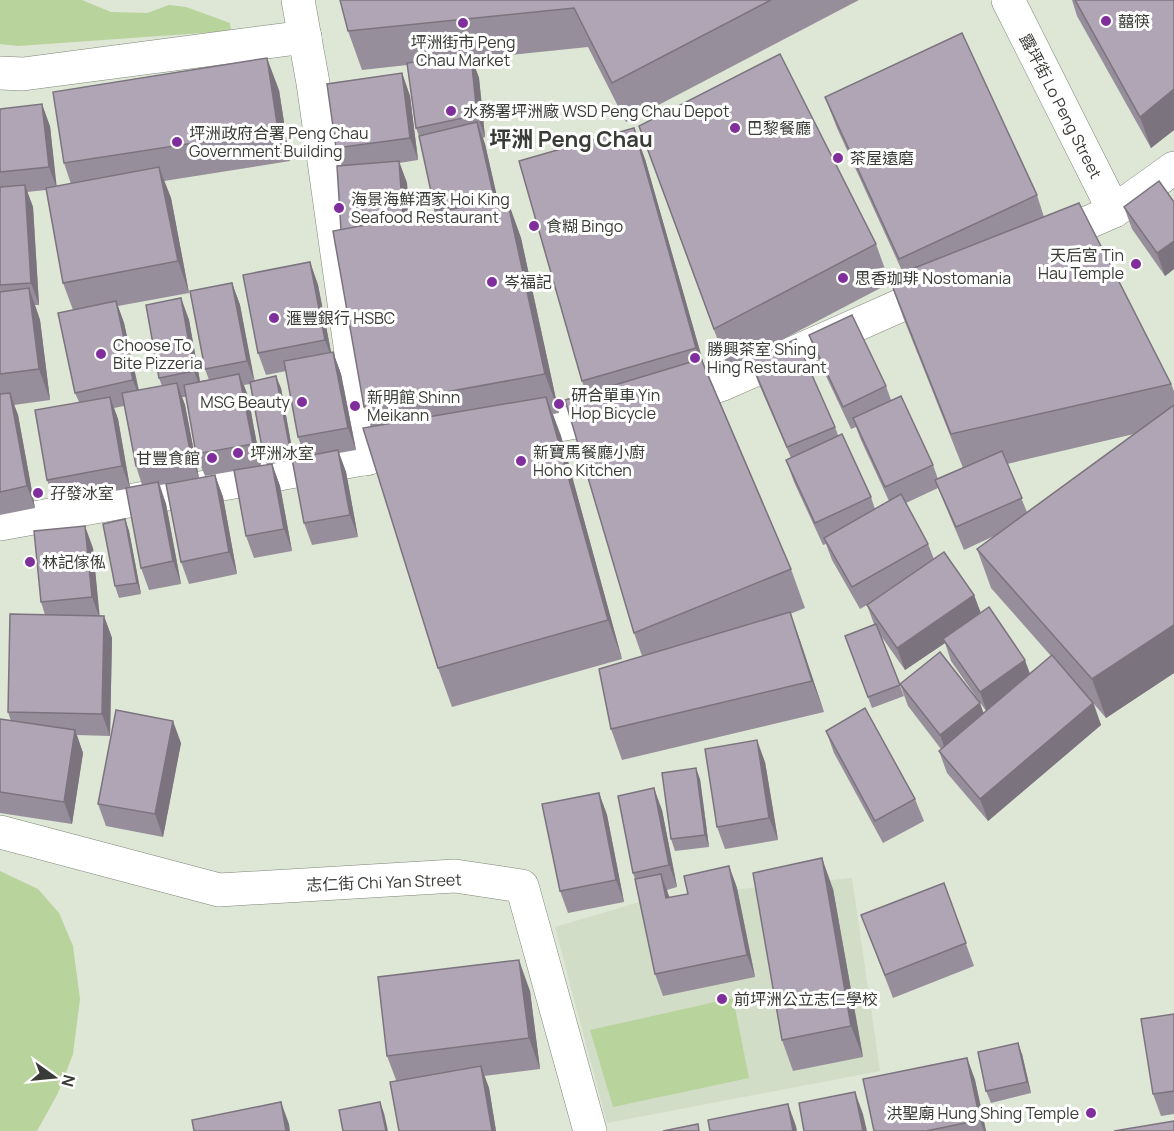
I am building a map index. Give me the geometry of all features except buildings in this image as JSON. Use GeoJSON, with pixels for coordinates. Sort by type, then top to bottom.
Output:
{"type":"FeatureCollection","features":[{"type":"Feature","properties":{"kind":"street"},"geometry":{"type":"LineString","coordinates":[[298,0],[313,83],[366,459]]}},
{"type":"Feature","properties":{"kind":"street","name":"露坪街 Lo Peng Street"},"geometry":{"type":"LineString","coordinates":[[1008,0],[1114,211]]}},
{"type":"Feature","properties":{"kind":"street"},"geometry":{"type":"LineString","coordinates":[[0,74],[23,74],[305,37]]}},
{"type":"Feature","properties":{"kind":"street"},"geometry":{"type":"LineString","coordinates":[[1016,254],[1114,211],[1174,168]]}},
{"type":"Feature","properties":{"kind":"street"},"geometry":{"type":"LineString","coordinates":[[489,437],[646,409],[723,384],[973,274]]}},
{"type":"Feature","properties":{"kind":"street"},"geometry":{"type":"LineString","coordinates":[[0,524],[445,445]]}},
{"type":"Feature","properties":{"kind":"street","name":"志仁街 Chi Yan Street"},"geometry":{"type":"LineString","coordinates":[[0,832],[219,890],[455,876],[522,886],[590,1131]]}},
{"type":"Feature","properties":{"kind":"shaded area","name":"前坪洲公立志仁學校"},"geometry":{"type":"Polygon","coordinates":[[[852,878],[880,1071],[607,1123],[555,927],[643,901],[669,896],[852,878]]]}},
{"type":"Feature","properties":{"kind":"green space"},"geometry":{"type":"Polygon","coordinates":[[[0,0],[82,0],[111,12],[147,13],[169,5],[186,7],[230,23],[231,31],[18,46],[0,44],[0,0]]]}},
{"type":"Feature","properties":{"kind":"green space"},"geometry":{"type":"Polygon","coordinates":[[[0,871],[38,889],[59,913],[73,946],[80,999],[73,1054],[58,1093],[37,1131],[0,1131],[0,871]]]}},
{"type":"Feature","properties":{"kind":"green space"},"geometry":{"type":"Polygon","coordinates":[[[733,998],[749,1078],[613,1107],[590,1030],[733,998]]]}},
{"type":"Feature","properties":{"kind":"place","name":"囍筷"},"geometry":{"type":"Point","coordinates":[1106,21]}},
{"type":"Feature","properties":{"kind":"place","name":"坪洲街市 Peng Chau Market"},"geometry":{"type":"Point","coordinates":[463,23]}},
{"type":"Feature","properties":{"kind":"place","name":"水務署坪洲廠 WSD Peng Chau Depot"},"geometry":{"type":"Point","coordinates":[451,111]}},
{"type":"Feature","properties":{"kind":"place","name":"巴黎餐廳"},"geometry":{"type":"Point","coordinates":[735,128]}},
{"type":"Feature","properties":{"kind":"place","name":"坪洲政府合署 Peng Chau Government Building"},"geometry":{"type":"Point","coordinates":[177,142]}},
{"type":"Feature","properties":{"kind":"place","name":"茶屋遠磨"},"geometry":{"type":"Point","coordinates":[838,158]}},
{"type":"Feature","properties":{"kind":"place","name":"海景海鮮酒家 Hoi King Seafood Restaurant"},"geometry":{"type":"Point","coordinates":[339,208]}},
{"type":"Feature","properties":{"kind":"place","name":"食糊 Bingo"},"geometry":{"type":"Point","coordinates":[534,226]}},
{"type":"Feature","properties":{"kind":"place","name":"天后宮 Tin Hau Temple"},"geometry":{"type":"Point","coordinates":[1136,264]}},
{"type":"Feature","properties":{"kind":"place","name":"思香珈琲 Nostomania"},"geometry":{"type":"Point","coordinates":[843,278]}},
{"type":"Feature","properties":{"kind":"place","name":"岑福記"},"geometry":{"type":"Point","coordinates":[492,282]}},
{"type":"Feature","properties":{"kind":"place","name":"滙豐銀行 HSBC"},"geometry":{"type":"Point","coordinates":[274,318]}},
{"type":"Feature","properties":{"kind":"place","name":"Choose To Bite Pizzeria"},"geometry":{"type":"Point","coordinates":[101,354]}},
{"type":"Feature","properties":{"kind":"place","name":"勝興茶室 Shing Hing Restaurant"},"geometry":{"type":"Point","coordinates":[695,358]}},
{"type":"Feature","properties":{"kind":"place","name":"MSG Beauty"},"geometry":{"type":"Point","coordinates":[302,402]}},
{"type":"Feature","properties":{"kind":"place","name":"研合單車 Yin Hop Bicycle"},"geometry":{"type":"Point","coordinates":[559,404]}},
{"type":"Feature","properties":{"kind":"place","name":"新明館 Shinn Meikann"},"geometry":{"type":"Point","coordinates":[355,406]}},
{"type":"Feature","properties":{"kind":"place","name":"坪洲冰室"},"geometry":{"type":"Point","coordinates":[238,453]}},
{"type":"Feature","properties":{"kind":"place","name":"甘豐食館"},"geometry":{"type":"Point","coordinates":[212,458]}},
{"type":"Feature","properties":{"kind":"place","name":"新寶馬餐廳小廚 Hoho Kitchen"},"geometry":{"type":"Point","coordinates":[521,461]}},
{"type":"Feature","properties":{"kind":"place","name":"孖發冰室"},"geometry":{"type":"Point","coordinates":[38,493]}},
{"type":"Feature","properties":{"kind":"place","name":"林記傢俬"},"geometry":{"type":"Point","coordinates":[30,562]}},
{"type":"Feature","properties":{"kind":"place","name":"前坪洲公立志仁學校"},"geometry":{"type":"Point","coordinates":[722,999]}},
{"type":"Feature","properties":{"kind":"place","name":"洪聖廟 Hung Shing Temple"},"geometry":{"type":"Point","coordinates":[1091,1113]}},
{"type":"Feature","properties":{"kind":"district","name":"坪洲 Peng Chau"},"geometry":{"type":"Point","coordinates":[571,139]}}]}
